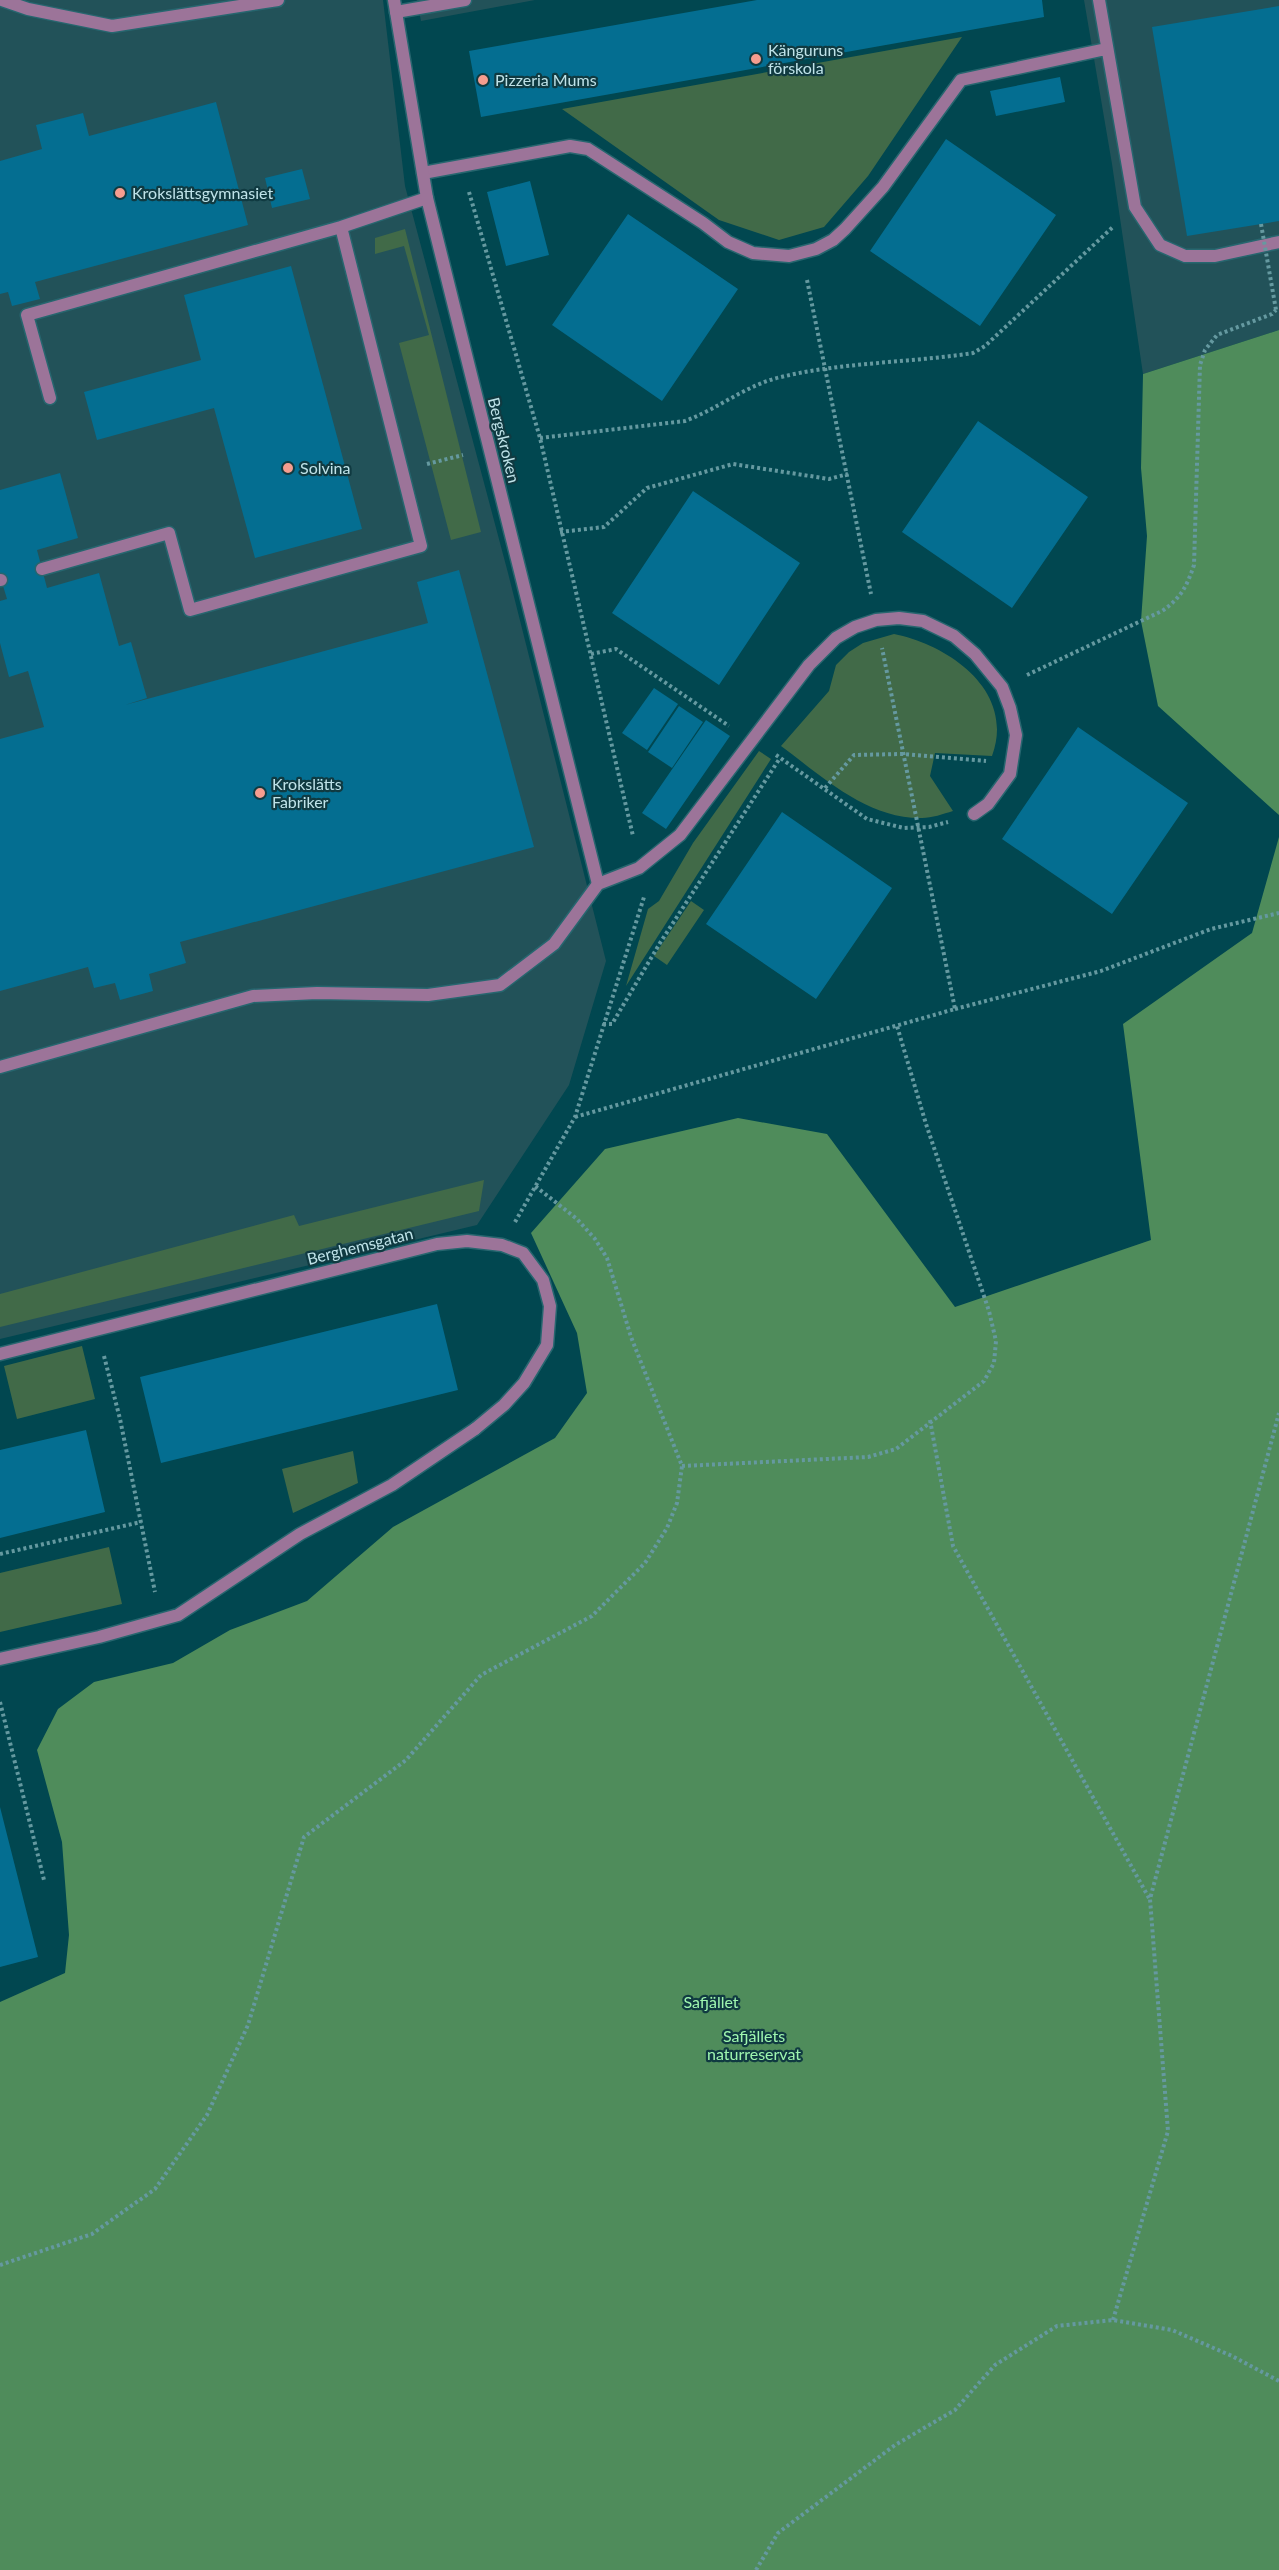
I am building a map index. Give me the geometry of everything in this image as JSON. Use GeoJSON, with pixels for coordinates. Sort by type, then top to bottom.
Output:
{"type":"FeatureCollection","features":[{"type":"Feature","properties":{"kind":"street"},"geometry":{"type":"LineString","coordinates":[[2,0],[28,9],[112,26],[278,0]]}},
{"type":"Feature","properties":{"kind":"street"},"geometry":{"type":"LineString","coordinates":[[395,6],[465,0]]}},
{"type":"Feature","properties":{"kind":"street"},"geometry":{"type":"LineString","coordinates":[[1099,0],[1135,207],[1160,245],[1185,256],[1215,256],[1279,242]]}},
{"type":"Feature","properties":{"kind":"street","name":"Bergskroken"},"geometry":{"type":"LineString","coordinates":[[395,6],[427,198],[598,884]]}},
{"type":"Feature","properties":{"kind":"street"},"geometry":{"type":"LineString","coordinates":[[423,173],[570,146],[588,149],[703,223],[728,242],[753,253],[772,256],[802,253],[833,240],[845,229],[883,187],[961,80],[1106,49]]}},
{"type":"Feature","properties":{"kind":"street"},"geometry":{"type":"LineString","coordinates":[[50,398],[27,315],[341,227],[427,198]]}},
{"type":"Feature","properties":{"kind":"street"},"geometry":{"type":"LineString","coordinates":[[42,569],[169,533],[190,610],[421,546],[341,227]]}},
{"type":"Feature","properties":{"kind":"street"},"geometry":{"type":"LineString","coordinates":[[0,1067],[253,996],[316,993],[428,995],[500,985],[554,944],[598,884],[639,868],[680,835],[809,665],[836,638],[855,627],[876,620],[899,618],[923,621],[954,636],[975,654],[1002,687],[1016,735],[1010,774],[988,804],[974,814]]}},
{"type":"Feature","properties":{"kind":"street","name":"Berghemsgatan"},"geometry":{"type":"LineString","coordinates":[[0,1354],[437,1244],[467,1241],[502,1245],[523,1252],[543,1280],[550,1306],[547,1345],[524,1383],[504,1405],[475,1429],[392,1485],[300,1534],[178,1615],[99,1637],[0,1659]]}},
{"type":"Feature","properties":{"kind":"path"},"geometry":{"type":"LineString","coordinates":[[461,166],[540,438],[560,532],[591,654],[644,899],[575,1117],[502,1245]]}},
{"type":"Feature","properties":{"kind":"path"},"geometry":{"type":"LineString","coordinates":[[540,438],[685,421],[704,414],[757,385],[779,377],[826,369],[954,356],[979,349],[1135,207]]}},
{"type":"Feature","properties":{"kind":"path"},"geometry":{"type":"LineString","coordinates":[[1002,687],[1162,611],[1176,601],[1188,585],[1194,565],[1200,365],[1205,350],[1217,335],[1272,314],[1276,310],[1261,224]]}},
{"type":"Feature","properties":{"kind":"path"},"geometry":{"type":"LineString","coordinates":[[802,253],[955,1009]]}},
{"type":"Feature","properties":{"kind":"path"},"geometry":{"type":"LineString","coordinates":[[403,470],[489,448]]}},
{"type":"Feature","properties":{"kind":"path"},"geometry":{"type":"LineString","coordinates":[[560,532],[604,526],[647,488],[733,464],[829,478],[848,474]]}},
{"type":"Feature","properties":{"kind":"path"},"geometry":{"type":"LineString","coordinates":[[591,654],[616,649],[736,731],[825,788],[867,819],[904,828],[929,827]]}},
{"type":"Feature","properties":{"kind":"path"},"geometry":{"type":"LineString","coordinates":[[825,788],[854,755],[903,754],[1011,763]]}},
{"type":"Feature","properties":{"kind":"path"},"geometry":{"type":"LineString","coordinates":[[603,1024],[612,1024],[660,943],[780,758]]}},
{"type":"Feature","properties":{"kind":"path"},"geometry":{"type":"LineString","coordinates":[[575,1117],[955,1009],[1101,971],[1211,929],[1279,913]]}},
{"type":"Feature","properties":{"kind":"path"},"geometry":{"type":"LineString","coordinates":[[682,1466],[868,1456],[896,1449],[930,1420],[984,1382],[994,1364],[996,1341],[989,1311],[926,1124],[897,1026]]}},
{"type":"Feature","properties":{"kind":"path"},"geometry":{"type":"LineString","coordinates":[[0,2265],[92,2234],[154,2189],[207,2115],[248,2025],[304,1837],[406,1761],[481,1675],[592,1616],[645,1563],[667,1528],[677,1503],[682,1466],[631,1337],[607,1258],[596,1239],[578,1219],[535,1186]]}},
{"type":"Feature","properties":{"kind":"path"},"geometry":{"type":"LineString","coordinates":[[97,1329],[120,1419],[161,1620]]}},
{"type":"Feature","properties":{"kind":"path"},"geometry":{"type":"LineString","coordinates":[[1113,2320],[1168,2131],[1150,1899],[1279,1413]]}},
{"type":"Feature","properties":{"kind":"path"},"geometry":{"type":"LineString","coordinates":[[930,1420],[953,1546],[1150,1899]]}},
{"type":"Feature","properties":{"kind":"path"},"geometry":{"type":"LineString","coordinates":[[0,1554],[141,1522]]}},
{"type":"Feature","properties":{"kind":"path"},"geometry":{"type":"LineString","coordinates":[[0,1702],[44,1880]]}},
{"type":"Feature","properties":{"kind":"path"},"geometry":{"type":"LineString","coordinates":[[756,2570],[778,2534],[895,2445],[955,2410],[994,2365],[1058,2326],[1113,2320],[1172,2330],[1232,2356],[1279,2381]]}},
{"type":"Feature","properties":{"kind":"shaded area"},"geometry":{"type":"Polygon","coordinates":[[[0,0],[383,0],[405,186],[508,573],[606,961],[569,1085],[477,1225],[0,1339],[0,0]]]}},
{"type":"Feature","properties":{"kind":"shaded area"},"geometry":{"type":"Polygon","coordinates":[[[417,0],[535,0],[421,21],[417,0]]]}},
{"type":"Feature","properties":{"kind":"shaded area"},"geometry":{"type":"Polygon","coordinates":[[[1084,0],[1279,0],[1279,330],[1143,374],[1112,164],[1084,0]]]}},
{"type":"Feature","properties":{"kind":"green space"},"geometry":{"type":"Polygon","coordinates":[[[962,37],[868,176],[824,227],[779,240],[719,220],[562,109],[962,37]]]}},
{"type":"Feature","properties":{"kind":"green space"},"geometry":{"type":"Polygon","coordinates":[[[405,229],[481,532],[451,540],[399,343],[429,335],[404,246],[375,254],[375,238],[405,229]]]}},
{"type":"Feature","properties":{"kind":"green space"},"geometry":{"type":"Polygon","coordinates":[[[1279,330],[1279,815],[1158,706],[1141,621],[1147,536],[1141,468],[1143,374],[1279,330]]]}},
{"type":"Feature","properties":{"kind":"green space"},"geometry":{"type":"Polygon","coordinates":[[[894,634],[915,640],[956,660],[973,675],[986,692],[995,711],[997,733],[992,756],[935,753],[930,776],[953,811],[934,817],[902,816],[883,812],[864,804],[830,783],[781,746],[829,691],[836,665],[849,652],[863,643],[894,634]]]}},
{"type":"Feature","properties":{"kind":"green space"},"geometry":{"type":"Polygon","coordinates":[[[759,751],[771,759],[626,986],[648,909],[659,901],[693,843],[759,751]]]}},
{"type":"Feature","properties":{"kind":"green space","name":"Safjället"},"geometry":{"type":"Polygon","coordinates":[[[1279,837],[1279,2570],[0,2570],[0,2002],[65,1973],[69,1935],[62,1842],[37,1750],[58,1709],[94,1682],[173,1663],[230,1630],[307,1601],[393,1527],[555,1438],[587,1393],[577,1333],[531,1233],[605,1149],[738,1118],[827,1134],[955,1307],[1151,1240],[1123,1024],[1252,933],[1279,837]]]}},
{"type":"Feature","properties":{"kind":"green space"},"geometry":{"type":"Polygon","coordinates":[[[691,901],[704,910],[667,965],[654,956],[691,901]]]}},
{"type":"Feature","properties":{"kind":"green space"},"geometry":{"type":"Polygon","coordinates":[[[484,1180],[479,1211],[0,1327],[0,1294],[294,1215],[299,1226],[484,1180]]]}},
{"type":"Feature","properties":{"kind":"green space"},"geometry":{"type":"Polygon","coordinates":[[[82,1346],[95,1399],[17,1419],[4,1366],[82,1346]]]}},
{"type":"Feature","properties":{"kind":"green space"},"geometry":{"type":"Polygon","coordinates":[[[353,1451],[358,1483],[293,1513],[282,1469],[353,1451]]]}},
{"type":"Feature","properties":{"kind":"green space"},"geometry":{"type":"Polygon","coordinates":[[[109,1547],[122,1604],[0,1632],[0,1573],[109,1547]]]}},
{"type":"Feature","properties":{"kind":"building"},"geometry":{"type":"Polygon","coordinates":[[[757,0],[1042,0],[1044,17],[481,117],[469,51],[757,0]]]}},
{"type":"Feature","properties":{"kind":"building"},"geometry":{"type":"Polygon","coordinates":[[[1279,6],[1279,221],[1187,236],[1152,27],[1279,6]]]}},
{"type":"Feature","properties":{"kind":"building"},"geometry":{"type":"Polygon","coordinates":[[[1060,77],[1065,102],[996,116],[990,91],[1060,77]]]}},
{"type":"Feature","properties":{"kind":"building","name":"Krokslättsgymnasiet"},"geometry":{"type":"Polygon","coordinates":[[[216,102],[248,225],[35,282],[40,299],[12,306],[8,292],[0,294],[0,161],[42,149],[36,125],[83,113],[89,136],[216,102]]]}},
{"type":"Feature","properties":{"kind":"building"},"geometry":{"type":"Polygon","coordinates":[[[946,139],[1056,215],[980,326],[870,251],[946,139]]]}},
{"type":"Feature","properties":{"kind":"building"},"geometry":{"type":"Polygon","coordinates":[[[302,169],[310,199],[272,208],[265,178],[302,169]]]}},
{"type":"Feature","properties":{"kind":"building"},"geometry":{"type":"Polygon","coordinates":[[[530,181],[549,255],[506,266],[487,192],[530,181]]]}},
{"type":"Feature","properties":{"kind":"building"},"geometry":{"type":"Polygon","coordinates":[[[628,214],[738,289],[662,401],[552,325],[628,214]]]}},
{"type":"Feature","properties":{"kind":"building","name":"Solvina"},"geometry":{"type":"Polygon","coordinates":[[[291,266],[362,529],[255,558],[214,408],[97,440],[84,392],[201,360],[184,295],[291,266]]]}},
{"type":"Feature","properties":{"kind":"building"},"geometry":{"type":"Polygon","coordinates":[[[978,421],[1088,497],[1012,608],[902,532],[978,421]]]}},
{"type":"Feature","properties":{"kind":"building","name":"Krokslätts Fabriker"},"geometry":{"type":"Polygon","coordinates":[[[60,473],[78,538],[37,550],[47,588],[99,573],[119,646],[131,642],[147,698],[125,705],[428,623],[417,582],[459,570],[534,847],[180,942],[186,963],[149,974],[153,991],[120,1000],[115,983],[94,988],[88,967],[0,991],[0,739],[44,727],[28,671],[9,677],[0,643],[0,601],[7,599],[0,576],[0,490],[60,473]]]}},
{"type":"Feature","properties":{"kind":"building"},"geometry":{"type":"Polygon","coordinates":[[[693,491],[800,563],[719,685],[612,613],[693,491]]]}},
{"type":"Feature","properties":{"kind":"building"},"geometry":{"type":"Polygon","coordinates":[[[654,688],[678,704],[647,750],[622,733],[654,688]]]}},
{"type":"Feature","properties":{"kind":"building"},"geometry":{"type":"Polygon","coordinates":[[[679,706],[703,722],[672,768],[648,752],[679,706]]]}},
{"type":"Feature","properties":{"kind":"building"},"geometry":{"type":"Polygon","coordinates":[[[706,720],[730,736],[666,829],[642,813],[706,720]]]}},
{"type":"Feature","properties":{"kind":"building"},"geometry":{"type":"Polygon","coordinates":[[[1078,727],[1188,803],[1112,914],[1002,839],[1078,727]]]}},
{"type":"Feature","properties":{"kind":"building"},"geometry":{"type":"Polygon","coordinates":[[[782,812],[892,888],[816,999],[706,924],[782,812]]]}},
{"type":"Feature","properties":{"kind":"building"},"geometry":{"type":"Polygon","coordinates":[[[437,1304],[458,1390],[161,1463],[140,1377],[437,1304]]]}},
{"type":"Feature","properties":{"kind":"building"},"geometry":{"type":"Polygon","coordinates":[[[86,1430],[105,1512],[0,1538],[0,1450],[86,1430]]]}},
{"type":"Feature","properties":{"kind":"building"},"geometry":{"type":"Polygon","coordinates":[[[0,1807],[38,1957],[0,1967],[0,1807]]]}},
{"type":"Feature","properties":{"kind":"place","name":"Känguruns förskola"},"geometry":{"type":"Point","coordinates":[756,59]}},
{"type":"Feature","properties":{"kind":"place","name":"Pizzeria Mums"},"geometry":{"type":"Point","coordinates":[483,80]}},
{"type":"Feature","properties":{"kind":"place","name":"Krokslättsgymnasiet"},"geometry":{"type":"Point","coordinates":[120,193]}},
{"type":"Feature","properties":{"kind":"place","name":"Solvina"},"geometry":{"type":"Point","coordinates":[288,468]}},
{"type":"Feature","properties":{"kind":"place","name":"Krokslätts Fabriker"},"geometry":{"type":"Point","coordinates":[260,793]}},
{"type":"Feature","properties":{"kind":"park label","name":"Safjällets naturreservat"},"geometry":{"type":"Point","coordinates":[754,2045]}}]}
